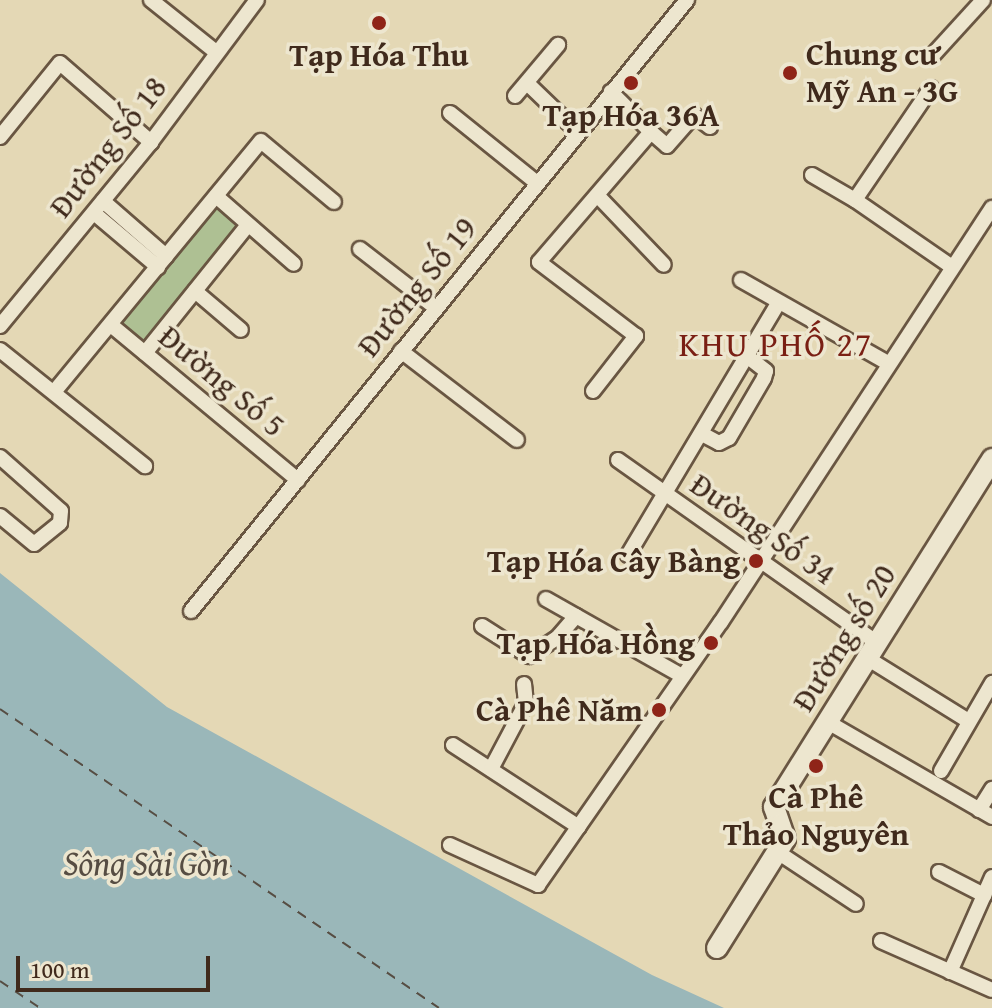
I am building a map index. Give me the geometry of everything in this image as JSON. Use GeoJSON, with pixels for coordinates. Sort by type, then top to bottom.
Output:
{"type":"FeatureCollection","features":[{"type":"Feature","properties":{"kind":"street"},"geometry":{"type":"LineString","coordinates":[[151,0],[216,52]]}},
{"type":"Feature","properties":{"kind":"street","name":"Đường Số 18"},"geometry":{"type":"LineString","coordinates":[[0,326],[151,142],[257,0]]}},
{"type":"Feature","properties":{"kind":"street","name":"Đường Số 19"},"geometry":{"type":"LineString","coordinates":[[191,611],[687,0]]}},
{"type":"Feature","properties":{"kind":"street"},"geometry":{"type":"LineString","coordinates":[[931,57],[983,0]]}},
{"type":"Feature","properties":{"kind":"street"},"geometry":{"type":"LineString","coordinates":[[515,96],[558,45]]}},
{"type":"Feature","properties":{"kind":"street"},"geometry":{"type":"LineString","coordinates":[[0,137],[60,63],[151,142]]}},
{"type":"Feature","properties":{"kind":"street"},"geometry":{"type":"LineString","coordinates":[[527,83],[578,132]]}},
{"type":"Feature","properties":{"kind":"street"},"geometry":{"type":"LineString","coordinates":[[855,200],[931,88]]}},
{"type":"Feature","properties":{"kind":"street"},"geometry":{"type":"LineString","coordinates":[[611,92],[667,146],[694,115],[710,127]]}},
{"type":"Feature","properties":{"kind":"street"},"geometry":{"type":"LineString","coordinates":[[450,113],[537,183]]}},
{"type":"Feature","properties":{"kind":"street"},"geometry":{"type":"LineString","coordinates":[[593,391],[636,336],[539,262],[651,132]]}},
{"type":"Feature","properties":{"kind":"street"},"geometry":{"type":"LineString","coordinates":[[54,392],[261,141],[334,202]]}},
{"type":"Feature","properties":{"kind":"street"},"geometry":{"type":"LineString","coordinates":[[812,175],[855,200],[952,267]]}},
{"type":"Feature","properties":{"kind":"street"},"geometry":{"type":"LineString","coordinates":[[216,196],[294,264]]}},
{"type":"Feature","properties":{"kind":"street"},"geometry":{"type":"LineString","coordinates":[[598,196],[664,265]]}},
{"type":"Feature","properties":{"kind":"street"},"geometry":{"type":"LineString","coordinates":[[99,207],[162,262]]}},
{"type":"Feature","properties":{"kind":"street"},"geometry":{"type":"LineString","coordinates":[[450,845],[538,885],[761,560],[992,208]]}},
{"type":"Feature","properties":{"kind":"street"},"geometry":{"type":"LineString","coordinates":[[145,353],[248,225]]}},
{"type":"Feature","properties":{"kind":"street"},"geometry":{"type":"LineString","coordinates":[[360,249],[436,308]]}},
{"type":"Feature","properties":{"kind":"street"},"geometry":{"type":"LineString","coordinates":[[741,280],[888,363]]}},
{"type":"Feature","properties":{"kind":"street"},"geometry":{"type":"LineString","coordinates":[[195,291],[241,330]]}},
{"type":"Feature","properties":{"kind":"street"},"geometry":{"type":"LineString","coordinates":[[628,555],[778,303]]}},
{"type":"Feature","properties":{"kind":"street","name":"Đường Số 5"},"geometry":{"type":"LineString","coordinates":[[111,325],[298,480]]}},
{"type":"Feature","properties":{"kind":"street"},"geometry":{"type":"LineString","coordinates":[[0,350],[145,466]]}},
{"type":"Feature","properties":{"kind":"street"},"geometry":{"type":"LineString","coordinates":[[401,351],[517,440]]}},
{"type":"Feature","properties":{"kind":"street"},"geometry":{"type":"LineString","coordinates":[[702,434],[719,443],[729,438],[764,378],[766,371],[747,356]]}},
{"type":"Feature","properties":{"kind":"street"},"geometry":{"type":"LineString","coordinates":[[0,457],[61,511],[60,523],[34,544],[0,516]]}},
{"type":"Feature","properties":{"kind":"street","name":"Đường số 20"},"geometry":{"type":"LineString","coordinates":[[779,853],[785,839],[774,807],[992,459]]}},
{"type":"Feature","properties":{"kind":"street","name":"Đường Số 34"},"geometry":{"type":"LineString","coordinates":[[618,460],[761,560],[872,650],[967,720]]}},
{"type":"Feature","properties":{"kind":"street"},"geometry":{"type":"LineString","coordinates":[[546,599],[682,676]]}},
{"type":"Feature","properties":{"kind":"street"},"geometry":{"type":"LineString","coordinates":[[482,626],[529,656],[557,638],[576,616]]}},
{"type":"Feature","properties":{"kind":"street"},"geometry":{"type":"LineString","coordinates":[[941,771],[967,720],[992,683]]}},
{"type":"Feature","properties":{"kind":"street"},"geometry":{"type":"LineString","coordinates":[[491,769],[526,703],[524,684]]}},
{"type":"Feature","properties":{"kind":"street"},"geometry":{"type":"LineString","coordinates":[[826,721],[986,813],[992,789]]}},
{"type":"Feature","properties":{"kind":"street"},"geometry":{"type":"LineString","coordinates":[[453,745],[579,827]]}},
{"type":"Feature","properties":{"kind":"street"},"geometry":{"type":"LineString","coordinates":[[717,948],[779,853],[856,904]]}},
{"type":"Feature","properties":{"kind":"street"},"geometry":{"type":"LineString","coordinates":[[939,872],[984,895]]}},
{"type":"Feature","properties":{"kind":"street"},"geometry":{"type":"LineString","coordinates":[[950,972],[992,877]]}},
{"type":"Feature","properties":{"kind":"street"},"geometry":{"type":"LineString","coordinates":[[881,941],[992,990]]}},
{"type":"Feature","properties":{"kind":"green space"},"geometry":{"type":"Polygon","coordinates":[[[215,207],[239,227],[142,342],[119,322],[215,207]]]}},
{"type":"Feature","properties":{"kind":"water","name":"Sông Sài Gòn"},"geometry":{"type":"Polygon","coordinates":[[[0,573],[167,707],[652,975],[724,1008],[0,1008],[0,573]]]}},
{"type":"Feature","properties":{"kind":"ferry route"},"geometry":{"type":"LineString","coordinates":[[0,709],[439,1008]]}},
{"type":"Feature","properties":{"kind":"ferry route"},"geometry":{"type":"LineString","coordinates":[[0,981],[40,1008]]}},
{"type":"Feature","properties":{"kind":"place","name":"Tạp Hóa Thu"},"geometry":{"type":"Point","coordinates":[379,23]}},
{"type":"Feature","properties":{"kind":"place","name":"Chung cư Mỹ An - 3G"},"geometry":{"type":"Point","coordinates":[790,73]}},
{"type":"Feature","properties":{"kind":"place","name":"Tạp Hóa 36A"},"geometry":{"type":"Point","coordinates":[631,83]}},
{"type":"Feature","properties":{"kind":"place","name":"Tạp Hóa Cây Bàng"},"geometry":{"type":"Point","coordinates":[756,561]}},
{"type":"Feature","properties":{"kind":"place","name":"Tạp Hóa Hồng"},"geometry":{"type":"Point","coordinates":[711,643]}},
{"type":"Feature","properties":{"kind":"place","name":"Cà Phê Năm"},"geometry":{"type":"Point","coordinates":[659,710]}},
{"type":"Feature","properties":{"kind":"place","name":"Cà Phê Thảo Nguyên"},"geometry":{"type":"Point","coordinates":[816,766]}},
{"type":"Feature","properties":{"kind":"district","name":"KHU PHỐ 27"},"geometry":{"type":"Point","coordinates":[776,344]}}]}
